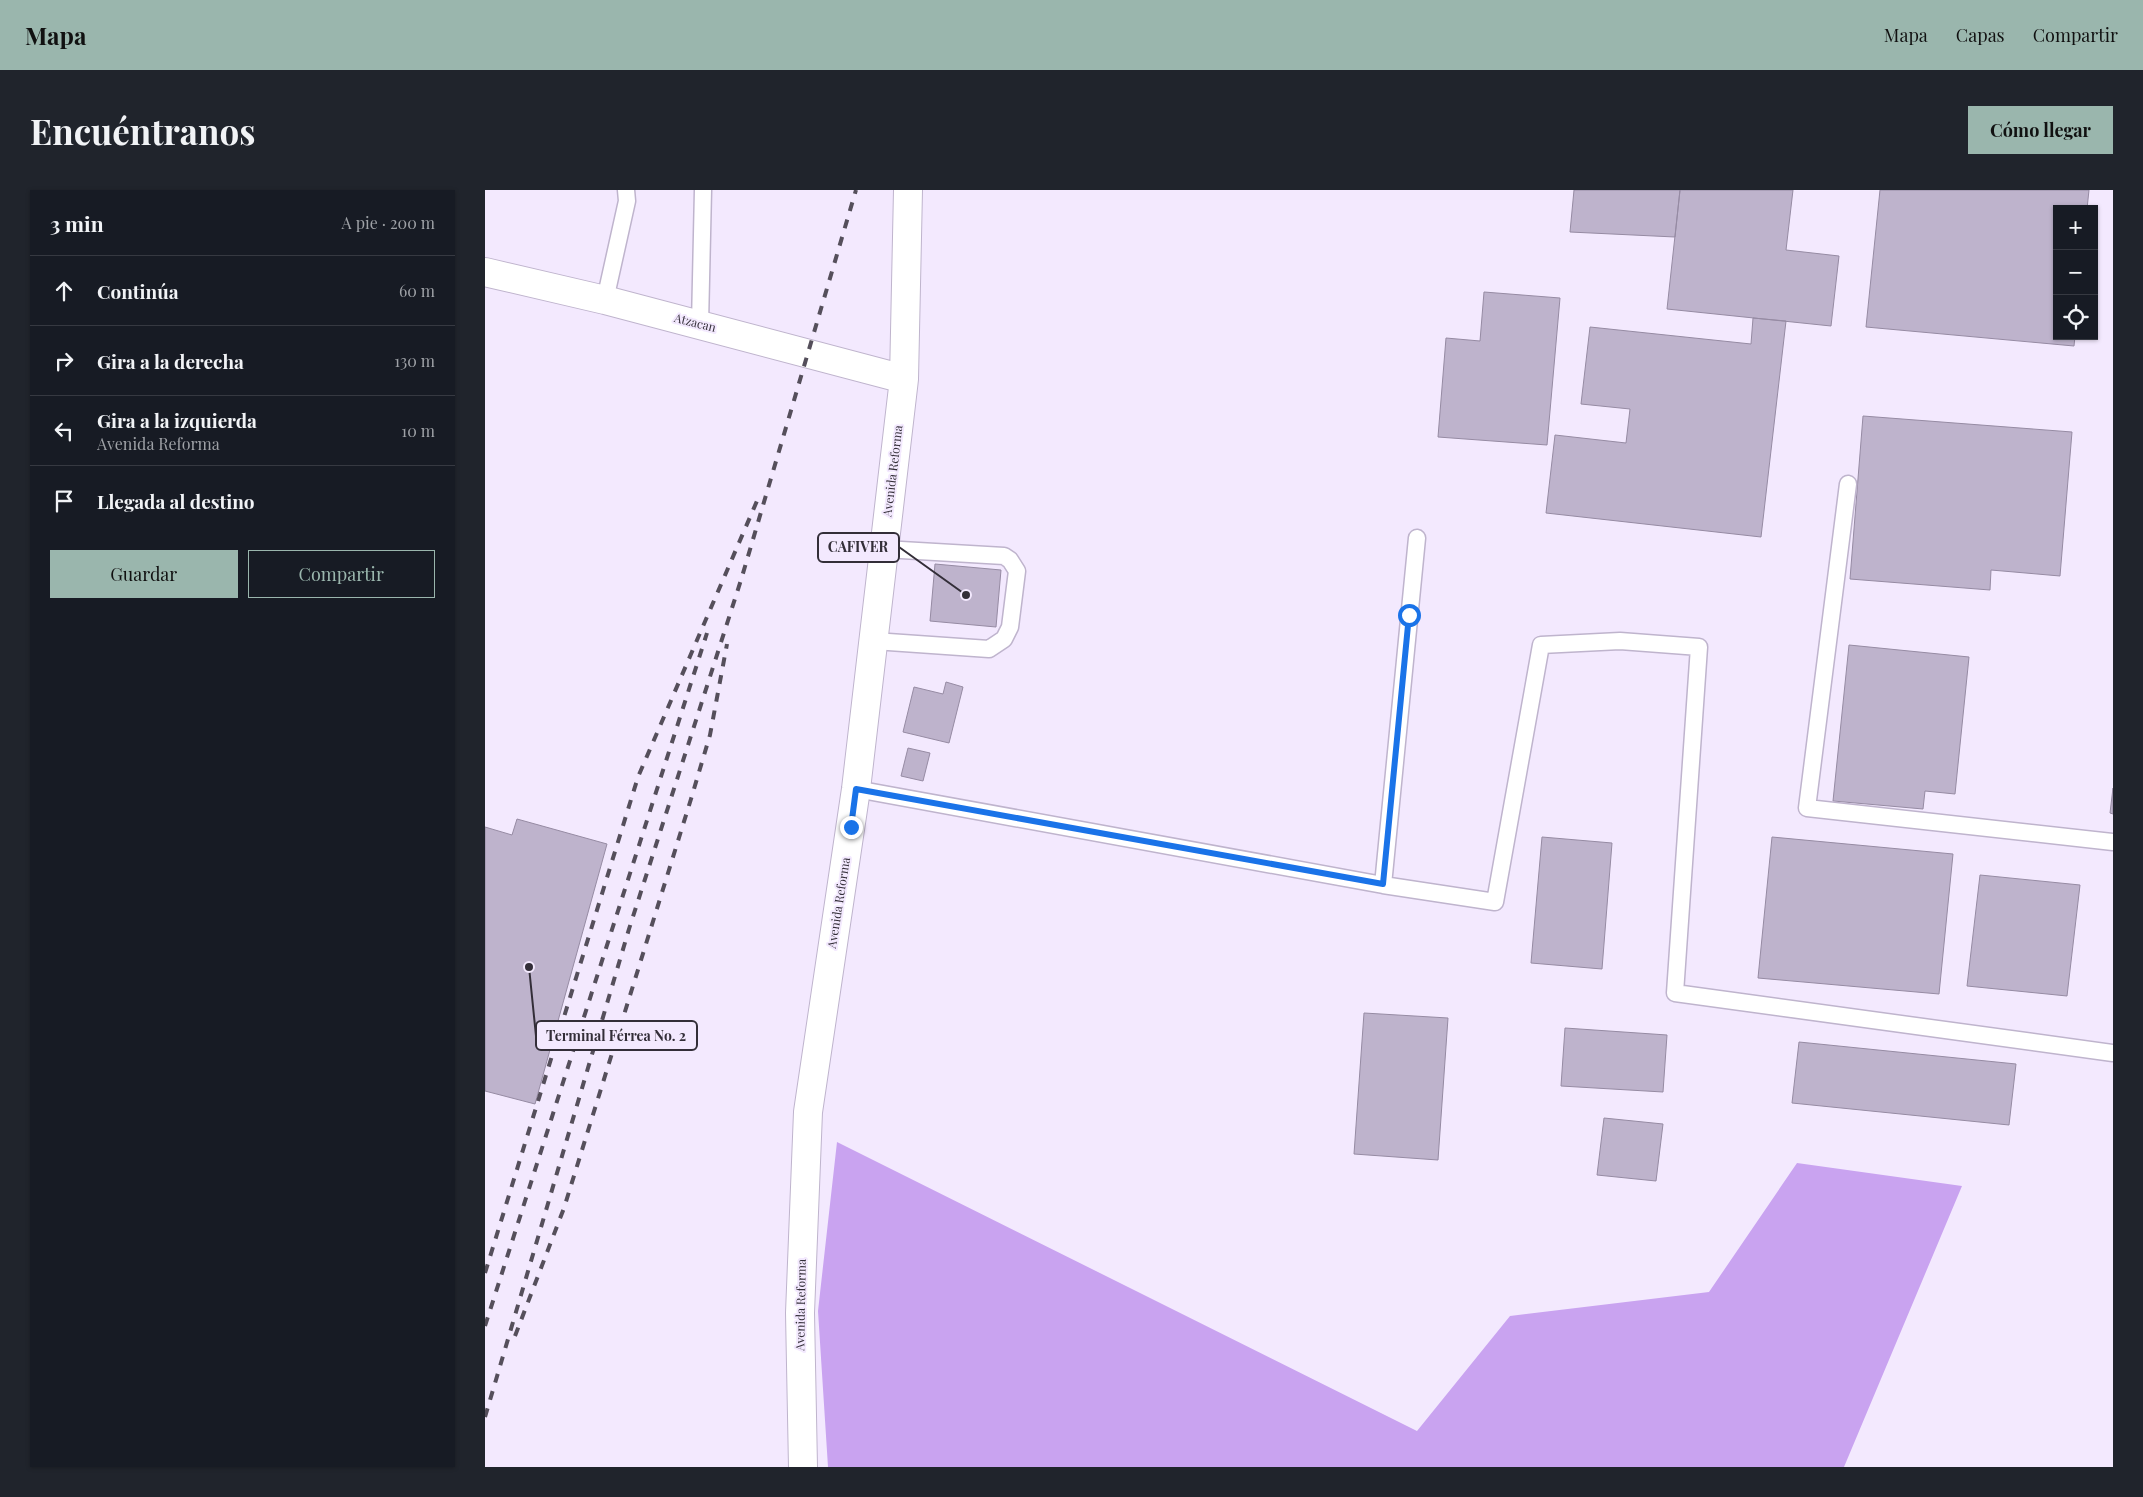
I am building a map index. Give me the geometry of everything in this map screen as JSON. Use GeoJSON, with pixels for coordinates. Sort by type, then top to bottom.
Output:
{"type":"FeatureCollection","features":[{"type":"Feature","properties":{"kind":"street","name":"Avenida Reforma"},"geometry":{"type":"LineString","coordinates":[[803,1467],[800,1313],[808,1112],[856,789],[904,379],[908,190]]}},
{"type":"Feature","properties":{"kind":"street","name":"Atzacan"},"geometry":{"type":"LineString","coordinates":[[485,272],[700,324],[904,379]]}},
{"type":"Feature","properties":{"kind":"lane"},"geometry":{"type":"LineString","coordinates":[[605,300],[627,201],[627,190]]}},
{"type":"Feature","properties":{"kind":"lane"},"geometry":{"type":"LineString","coordinates":[[700,324],[703,190]]}},
{"type":"Feature","properties":{"kind":"lane"},"geometry":{"type":"LineString","coordinates":[[1848,484],[1807,808],[2113,842]]}},
{"type":"Feature","properties":{"kind":"lane"},"geometry":{"type":"LineString","coordinates":[[1383,884],[1417,538]]}},
{"type":"Feature","properties":{"kind":"lane"},"geometry":{"type":"LineString","coordinates":[[874,640],[989,649],[1004,639],[1011,627],[1017,571],[1010,560],[1004,556],[884,548]]}},
{"type":"Feature","properties":{"kind":"lane"},"geometry":{"type":"LineString","coordinates":[[856,789],[1383,884],[1495,902],[1541,645],[1620,641],[1699,647],[1675,993],[2113,1053]]}},
{"type":"Feature","properties":{"kind":"shaded area"},"geometry":{"type":"Polygon","coordinates":[[[837,1142],[1417,1431],[1510,1316],[1709,1292],[1797,1163],[1962,1186],[1844,1467],[828,1467],[818,1311],[837,1142]]]}},
{"type":"Feature","properties":{"kind":"building"},"geometry":{"type":"Polygon","coordinates":[[[1574,190],[1680,190],[1675,237],[1570,232],[1574,190]]]}},
{"type":"Feature","properties":{"kind":"building"},"geometry":{"type":"Polygon","coordinates":[[[1680,190],[1793,190],[1786,250],[1839,256],[1831,326],[1667,309],[1680,190]]]}},
{"type":"Feature","properties":{"kind":"building"},"geometry":{"type":"Polygon","coordinates":[[[1880,190],[2089,190],[2087,205],[2053,205],[2053,340],[2075,340],[2074,346],[1866,327],[1880,190]]]}},
{"type":"Feature","properties":{"kind":"building"},"geometry":{"type":"Polygon","coordinates":[[[1484,292],[1560,298],[1547,445],[1438,437],[1446,338],[1480,341],[1484,292]]]}},
{"type":"Feature","properties":{"kind":"building"},"geometry":{"type":"Polygon","coordinates":[[[1753,318],[1786,321],[1761,537],[1546,513],[1555,435],[1626,443],[1630,409],[1581,404],[1590,327],[1751,344],[1753,318]]]}},
{"type":"Feature","properties":{"kind":"building"},"geometry":{"type":"Polygon","coordinates":[[[1863,416],[2072,432],[2060,576],[1991,570],[1990,590],[1850,579],[1863,416]]]}},
{"type":"Feature","properties":{"kind":"building"},"geometry":{"type":"Polygon","coordinates":[[[935,564],[1001,570],[996,627],[930,621],[935,564]]]}},
{"type":"Feature","properties":{"kind":"building"},"geometry":{"type":"Polygon","coordinates":[[[1849,645],[1969,657],[1955,794],[1925,791],[1923,809],[1833,801],[1849,645]]]}},
{"type":"Feature","properties":{"kind":"building"},"geometry":{"type":"Polygon","coordinates":[[[946,682],[963,687],[949,743],[903,732],[914,687],[943,694],[946,682]]]}},
{"type":"Feature","properties":{"kind":"building"},"geometry":{"type":"Polygon","coordinates":[[[908,748],[930,753],[923,781],[901,776],[908,748]]]}},
{"type":"Feature","properties":{"kind":"building"},"geometry":{"type":"Polygon","coordinates":[[[2113,788],[2113,814],[2110,813],[2113,788]]]}},
{"type":"Feature","properties":{"kind":"building"},"geometry":{"type":"Polygon","coordinates":[[[517,819],[607,844],[535,1104],[485,1091],[485,827],[512,835],[517,819]]]}},
{"type":"Feature","properties":{"kind":"building"},"geometry":{"type":"Polygon","coordinates":[[[1542,837],[1612,843],[1602,969],[1531,963],[1542,837]]]}},
{"type":"Feature","properties":{"kind":"building"},"geometry":{"type":"Polygon","coordinates":[[[1772,837],[1953,854],[1939,994],[1758,978],[1772,837]]]}},
{"type":"Feature","properties":{"kind":"building"},"geometry":{"type":"Polygon","coordinates":[[[1980,875],[2080,885],[2067,996],[1967,986],[1980,875]]]}},
{"type":"Feature","properties":{"kind":"building"},"geometry":{"type":"Polygon","coordinates":[[[1364,1013],[1448,1018],[1438,1160],[1354,1154],[1364,1013]]]}},
{"type":"Feature","properties":{"kind":"building"},"geometry":{"type":"Polygon","coordinates":[[[1565,1028],[1667,1035],[1663,1092],[1561,1086],[1565,1028]]]}},
{"type":"Feature","properties":{"kind":"building"},"geometry":{"type":"Polygon","coordinates":[[[1799,1042],[2016,1064],[2009,1125],[1792,1103],[1799,1042]]]}},
{"type":"Feature","properties":{"kind":"building"},"geometry":{"type":"Polygon","coordinates":[[[1604,1118],[1663,1124],[1656,1181],[1597,1175],[1604,1118]]]}},
{"type":"Feature","properties":{"kind":"railway"},"geometry":{"type":"LineString","coordinates":[[485,1417],[629,929],[741,580],[856,190]]}},
{"type":"Feature","properties":{"kind":"railway"},"geometry":{"type":"LineString","coordinates":[[485,1273],[638,777],[760,494]]}},
{"type":"Feature","properties":{"kind":"railway"},"geometry":{"type":"LineString","coordinates":[[485,1326],[707,633]]}},
{"type":"Feature","properties":{"kind":"railway"},"geometry":{"type":"LineString","coordinates":[[515,1336],[564,1208],[691,799],[710,735],[727,644]]}},
{"type":"Feature","properties":{"kind":"place","name":"CAFIVER"},"geometry":{"type":"Point","coordinates":[966,595]}},
{"type":"Feature","properties":{"kind":"place","name":"Terminal Férrea No. 2"},"geometry":{"type":"Point","coordinates":[529,967]}},
{"type":"Feature","properties":{"kind":"route"},"geometry":{"type":"LineString","coordinates":[[851,827],[856,789],[1383,884],[1409,615]]}}]}
